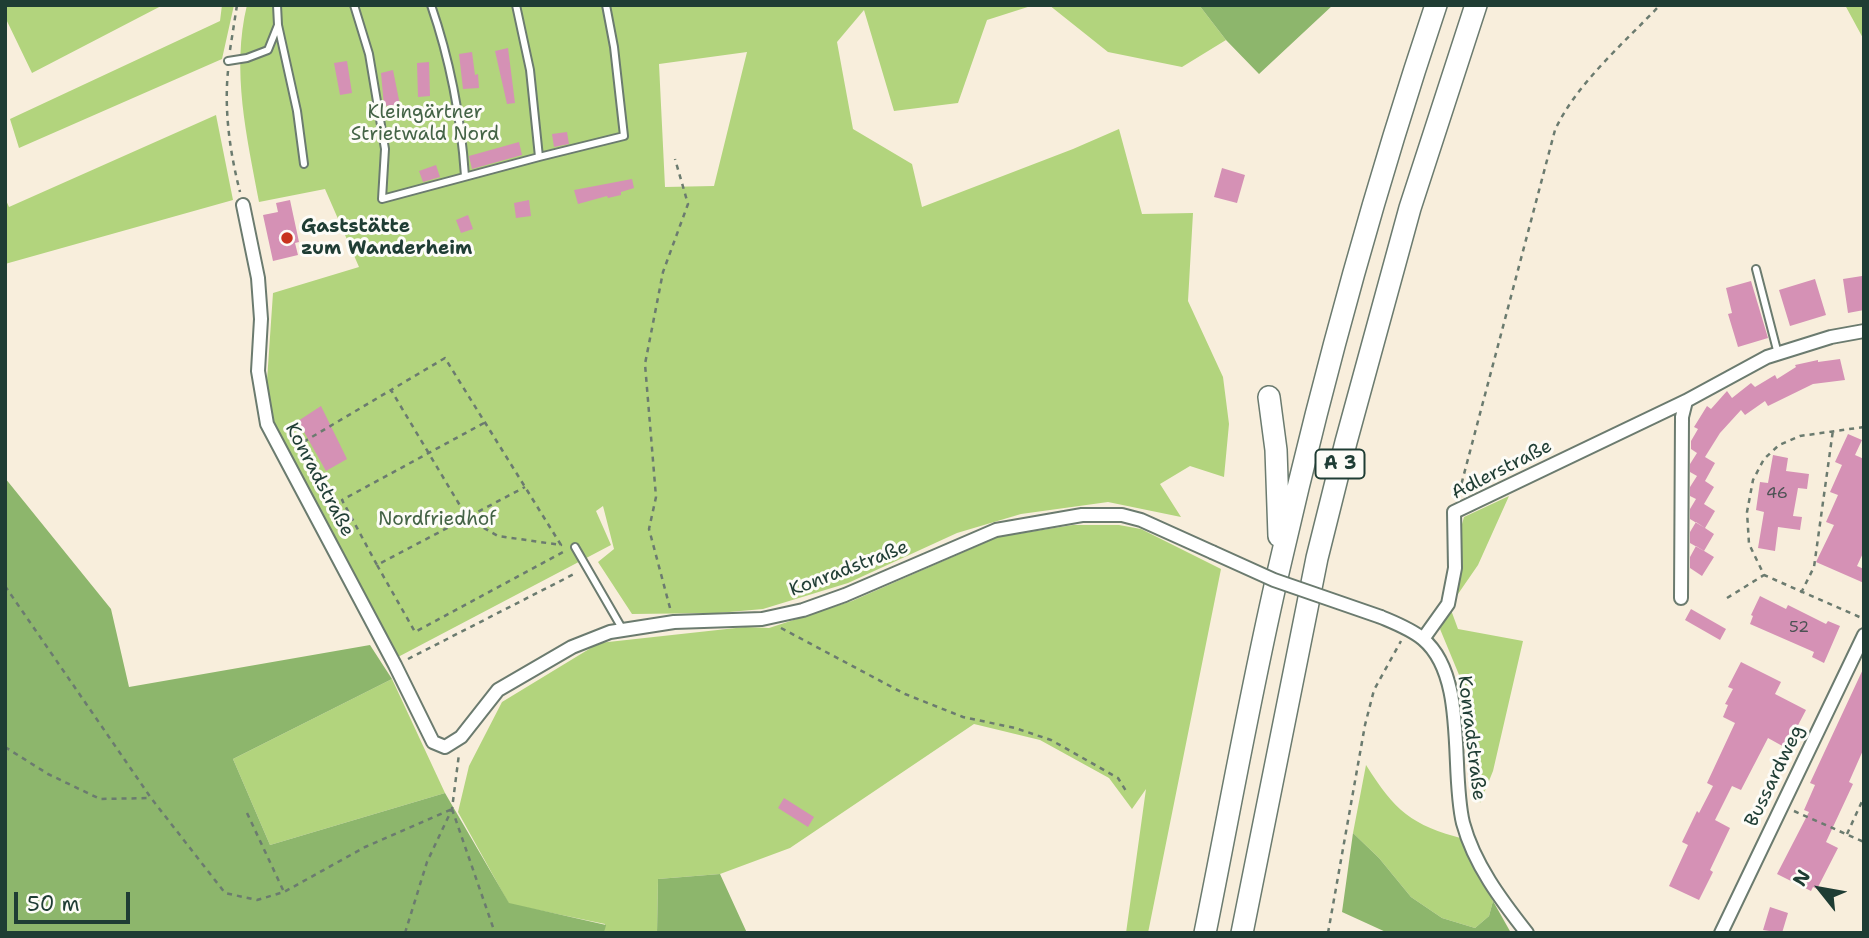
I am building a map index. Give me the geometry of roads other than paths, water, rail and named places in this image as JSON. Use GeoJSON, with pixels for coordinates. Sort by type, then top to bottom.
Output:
{"type":"FeatureCollection","features":[{"type":"Feature","properties":{"kind":"highway","name":"A 3"},"geometry":{"type":"LineString","coordinates":[[1205,933],[1280,563],[1348,293],[1436,5]]}},
{"type":"Feature","properties":{"kind":"highway","name":"A 3"},"geometry":{"type":"LineString","coordinates":[[1241,933],[1314,571],[1346,442],[1410,208],[1476,5]]}},
{"type":"Feature","properties":{"kind":"highway"},"geometry":{"type":"LineString","coordinates":[[1269,397],[1276,450],[1280,563]]}},
{"type":"Feature","properties":{"kind":"street","name":"Konradstraße"},"geometry":{"type":"LineString","coordinates":[[243,205],[258,278],[261,319],[258,371],[267,424],[433,741],[445,747],[461,737],[498,690],[572,647],[610,632],[674,622],[762,619],[803,610],[845,595],[996,530],[1082,515],[1122,515],[1141,520],[1274,580],[1381,617],[1407,628],[1423,639],[1443,666],[1451,694],[1459,799],[1464,825],[1486,874],[1527,933]]}},
{"type":"Feature","properties":{"kind":"street","name":"Adlerstraße"},"geometry":{"type":"LineString","coordinates":[[1423,639],[1448,604],[1455,568],[1454,512],[1778,354],[1831,337],[1864,331]]}},
{"type":"Feature","properties":{"kind":"street"},"geometry":{"type":"LineString","coordinates":[[1681,598],[1682,417],[1686,401]]}},
{"type":"Feature","properties":{"kind":"street","name":"Bussardweg"},"geometry":{"type":"LineString","coordinates":[[1721,933],[1864,635]]}},
{"type":"Feature","properties":{"kind":"lane"},"geometry":{"type":"LineString","coordinates":[[277,5],[278,25],[297,111],[303,164]]}},
{"type":"Feature","properties":{"kind":"lane"},"geometry":{"type":"LineString","coordinates":[[354,5],[369,54],[385,149],[382,199],[624,136],[614,47],[606,5]]}},
{"type":"Feature","properties":{"kind":"lane"},"geometry":{"type":"LineString","coordinates":[[431,5],[442,37],[463,134],[465,176]]}},
{"type":"Feature","properties":{"kind":"lane"},"geometry":{"type":"LineString","coordinates":[[516,5],[530,70],[539,157]]}},
{"type":"Feature","properties":{"kind":"lane"},"geometry":{"type":"LineString","coordinates":[[229,61],[268,50],[278,25]]}},
{"type":"Feature","properties":{"kind":"lane"},"geometry":{"type":"LineString","coordinates":[[1756,269],[1778,354]]}},
{"type":"Feature","properties":{"kind":"lane"},"geometry":{"type":"LineString","coordinates":[[575,547],[623,630]]}},
{"type":"Feature","properties":{"kind":"place","name":"Gaststätte zum Wanderheim"},"geometry":{"type":"Point","coordinates":[287,238]}},
{"type":"Feature","properties":{"kind":"park label","name":"Kleingärtner Strietwald Nord"},"geometry":{"type":"Point","coordinates":[425,124]}},
{"type":"Feature","properties":{"kind":"park label","name":"Nordfriedhof"},"geometry":{"type":"Point","coordinates":[437,520]}}]}
